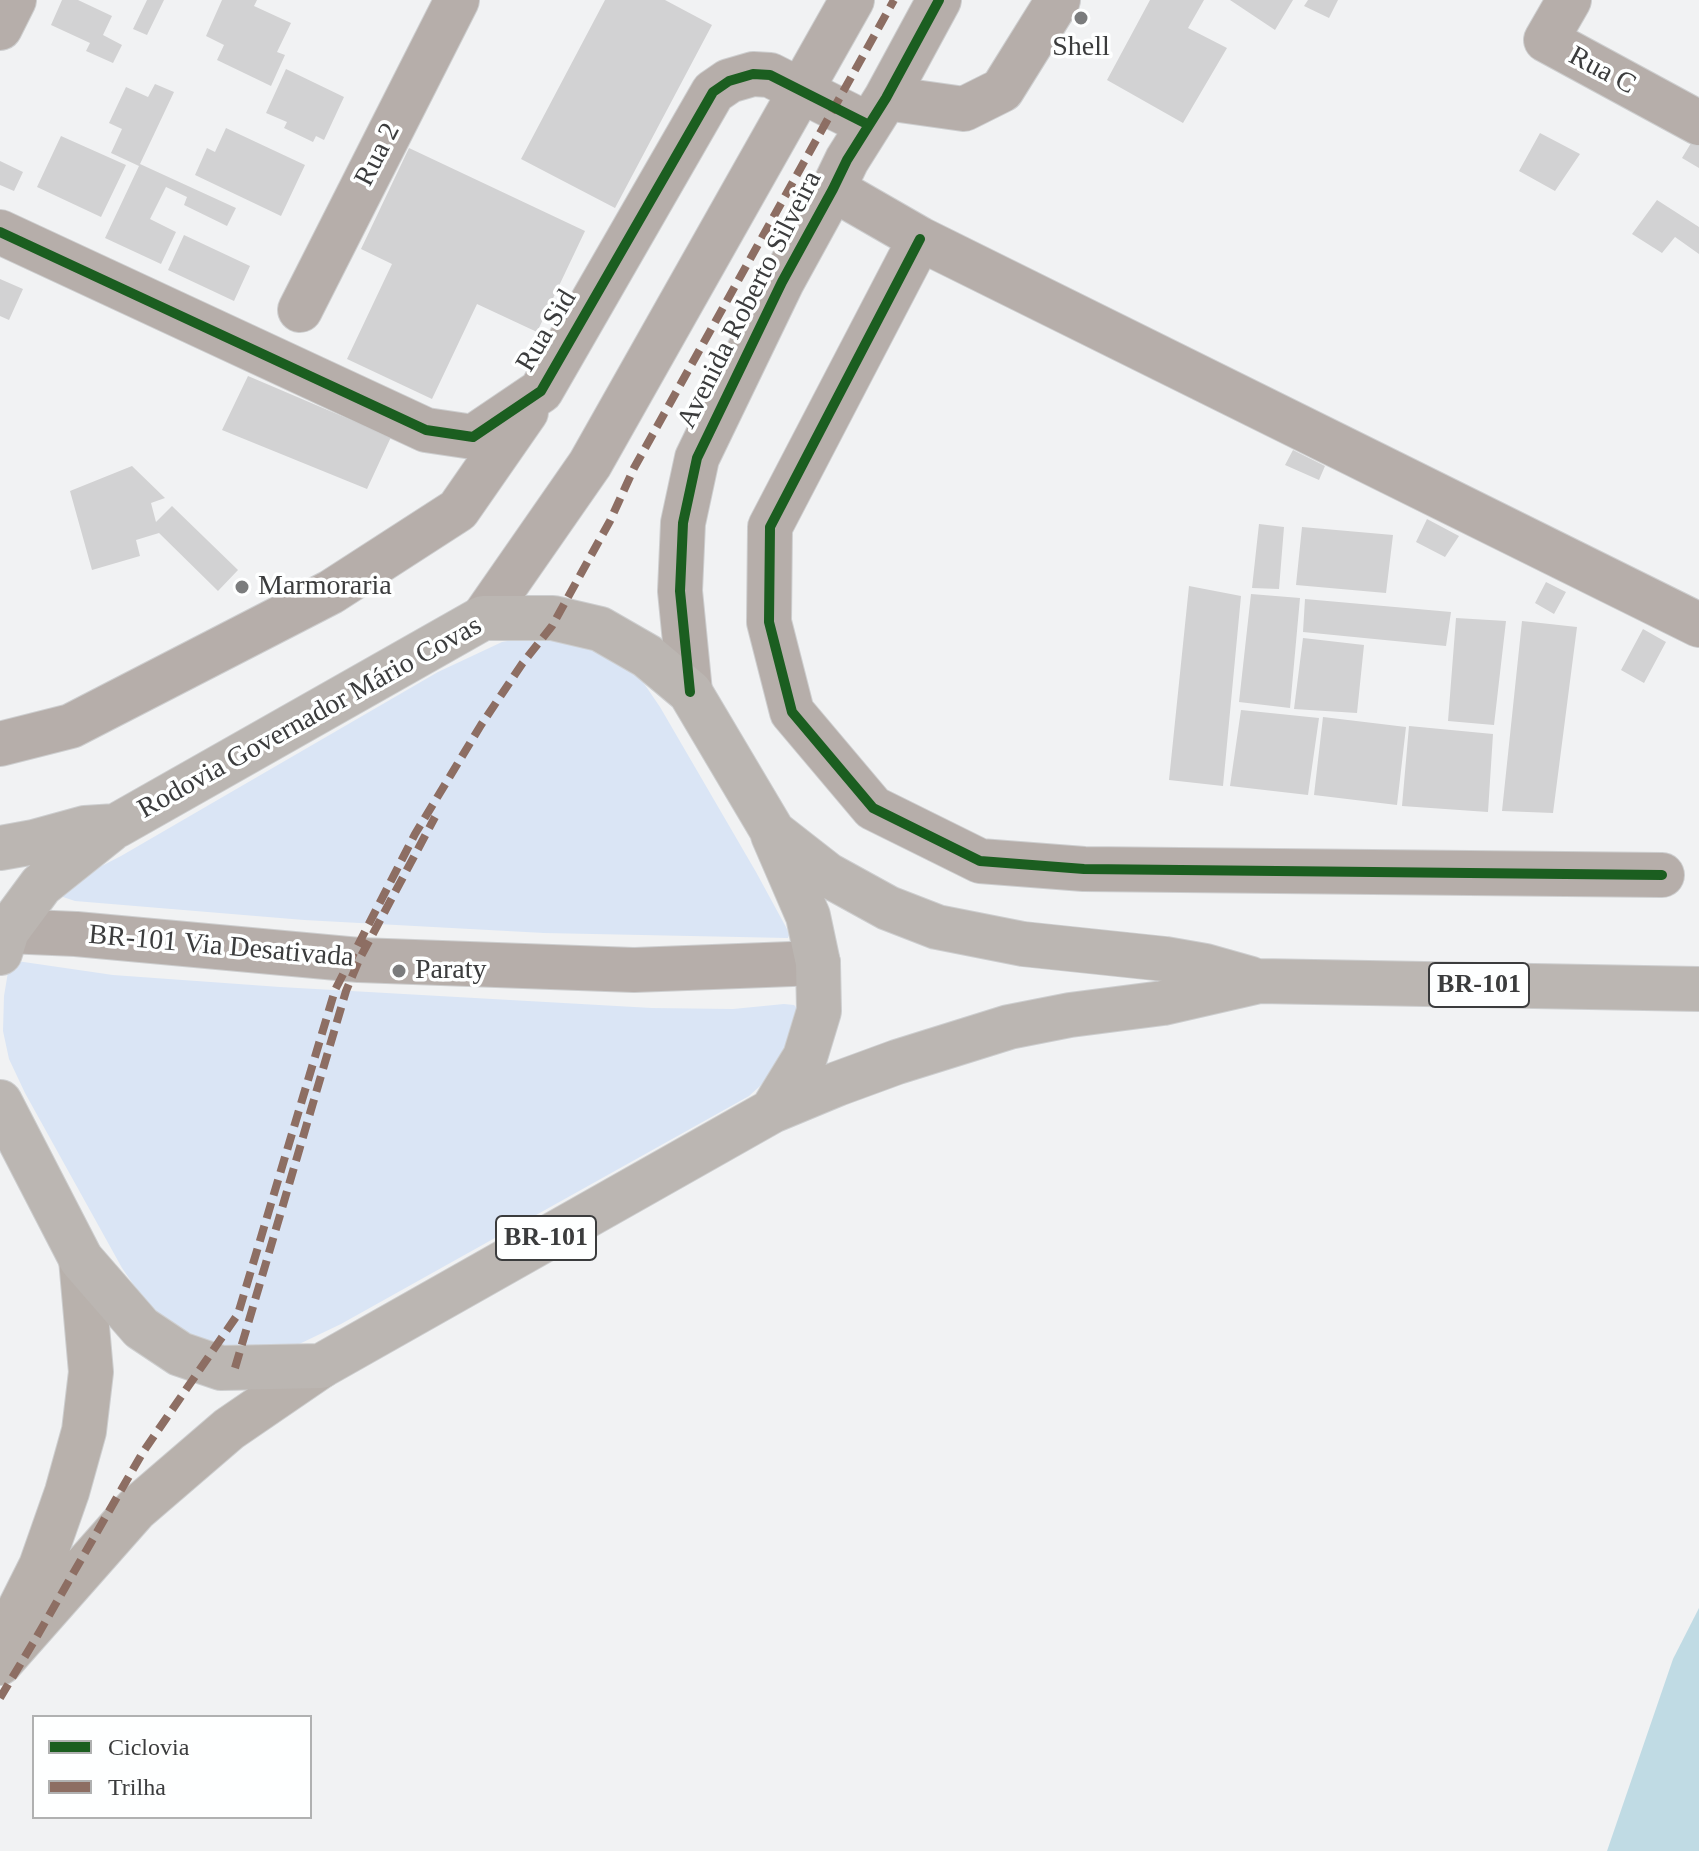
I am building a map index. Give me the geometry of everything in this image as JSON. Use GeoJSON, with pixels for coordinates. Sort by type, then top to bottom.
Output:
{"type":"FeatureCollection","features":[{"type":"Feature","properties":{"kind":"highway","name":"Rodovia Governador Mário Covas"},"geometry":{"type":"LineString","coordinates":[[0,848],[85,828],[116,826],[483,618],[553,618],[600,629],[647,656],[690,692],[773,832],[828,875],[888,908],[937,927],[1023,944],[1165,959],[1259,981]]}},
{"type":"Feature","properties":{"kind":"highway"},"geometry":{"type":"LineString","coordinates":[[4,942],[41,885],[116,826]]}},
{"type":"Feature","properties":{"kind":"highway"},"geometry":{"type":"LineString","coordinates":[[772,1111],[805,1057],[819,1011],[818,963],[808,916],[773,832]]}},
{"type":"Feature","properties":{"kind":"highway","name":"Rodovia Governador Mário Covas"},"geometry":{"type":"LineString","coordinates":[[0,1102],[81,1259],[141,1328],[180,1354],[221,1368],[321,1366],[772,1111],[885,1066],[1009,1027],[1070,1015],[1163,1003],[1259,981],[1699,989]]}},
{"type":"Feature","properties":{"kind":"main road"},"geometry":{"type":"LineString","coordinates":[[0,1648],[41,1566],[84,1431],[91,1372],[81,1259]]}},
{"type":"Feature","properties":{"kind":"main road"},"geometry":{"type":"LineString","coordinates":[[0,1663],[136,1509],[229,1429],[321,1366]]}},
{"type":"Feature","properties":{"kind":"street"},"geometry":{"type":"LineString","coordinates":[[0,28],[14,0]]}},
{"type":"Feature","properties":{"kind":"street","name":"Rua 2"},"geometry":{"type":"LineString","coordinates":[[300,310],[457,0]]}},
{"type":"Feature","properties":{"kind":"street","name":"Avenida Roberto Silveira"},"geometry":{"type":"LineString","coordinates":[[483,618],[590,464],[852,0]]}},
{"type":"Feature","properties":{"kind":"street","name":"Avenida Roberto Silveira"},"geometry":{"type":"LineString","coordinates":[[690,692],[680,591],[683,523],[697,458],[782,282],[847,160],[939,0]]}},
{"type":"Feature","properties":{"kind":"street","name":"Rua Sid"},"geometry":{"type":"LineString","coordinates":[[0,232],[426,430],[473,437],[541,391],[713,92],[729,81],[753,74],[770,75],[802,91],[877,111],[964,109],[1002,90],[1058,0]]}},
{"type":"Feature","properties":{"kind":"street","name":"Rua C"},"geometry":{"type":"LineString","coordinates":[[1569,0],[1546,40],[1699,123]]}},
{"type":"Feature","properties":{"kind":"street"},"geometry":{"type":"LineString","coordinates":[[833,189],[920,239],[1699,625]]}},
{"type":"Feature","properties":{"kind":"street"},"geometry":{"type":"LineString","coordinates":[[920,239],[770,527],[769,622],[792,712],[873,808],[980,861],[1084,869],[1662,875]]}},
{"type":"Feature","properties":{"kind":"street"},"geometry":{"type":"LineString","coordinates":[[0,744],[71,726],[331,592],[458,510],[541,391]]}},
{"type":"Feature","properties":{"kind":"street","name":"BR-101 Via Desativada"},"geometry":{"type":"LineString","coordinates":[[4,942],[76,934],[359,960],[634,970],[818,963]]}},
{"type":"Feature","properties":{"kind":"shaded area"},"geometry":{"type":"Polygon","coordinates":[[[528,637],[564,638],[608,654],[643,682],[756,872],[787,929],[788,938],[544,933],[304,920],[75,901],[60,896],[88,873],[438,672],[502,642],[528,637]]]}},
{"type":"Feature","properties":{"kind":"shaded area"},"geometry":{"type":"Polygon","coordinates":[[[10,960],[113,975],[280,987],[652,1008],[733,1009],[784,1004],[794,1005],[801,1012],[795,1034],[770,1077],[749,1096],[341,1324],[295,1346],[214,1350],[153,1313],[122,1268],[25,1093],[9,1059],[3,1031],[4,996],[10,960]]]}},
{"type":"Feature","properties":{"kind":"shaded area"},"geometry":{"type":"Polygon","coordinates":[[[1699,1608],[1699,1851],[1607,1851],[1673,1659],[1699,1608]]]}},
{"type":"Feature","properties":{"kind":"building"},"geometry":{"type":"Polygon","coordinates":[[[62,0],[78,0],[112,16],[103,35],[122,45],[113,63],[86,51],[90,43],[51,25],[62,0]]]}},
{"type":"Feature","properties":{"kind":"building"},"geometry":{"type":"Polygon","coordinates":[[[147,0],[164,0],[147,35],[133,29],[147,0]]]}},
{"type":"Feature","properties":{"kind":"building"},"geometry":{"type":"Polygon","coordinates":[[[222,0],[257,0],[254,6],[291,23],[277,52],[285,55],[271,86],[217,60],[224,45],[206,36],[222,0]]]}},
{"type":"Feature","properties":{"kind":"building"},"geometry":{"type":"Polygon","coordinates":[[[605,0],[665,0],[712,25],[615,208],[521,159],[605,0]]]}},
{"type":"Feature","properties":{"kind":"building"},"geometry":{"type":"Polygon","coordinates":[[[1150,0],[1204,0],[1188,28],[1227,48],[1183,123],[1107,80],[1150,0]]]}},
{"type":"Feature","properties":{"kind":"building"},"geometry":{"type":"Polygon","coordinates":[[[1230,0],[1293,0],[1275,30],[1230,0]]]}},
{"type":"Feature","properties":{"kind":"building"},"geometry":{"type":"Polygon","coordinates":[[[1308,0],[1338,0],[1329,18],[1304,6],[1308,0]]]}},
{"type":"Feature","properties":{"kind":"building"},"geometry":{"type":"Polygon","coordinates":[[[286,69],[344,97],[324,140],[316,136],[313,142],[284,128],[287,122],[266,113],[286,69]]]}},
{"type":"Feature","properties":{"kind":"building"},"geometry":{"type":"Polygon","coordinates":[[[155,84],[174,92],[140,164],[236,208],[227,226],[184,205],[187,197],[166,187],[150,219],[176,232],[161,264],[105,238],[139,166],[111,153],[122,129],[109,123],[126,87],[148,97],[155,84]]]}},
{"type":"Feature","properties":{"kind":"building"},"geometry":{"type":"Polygon","coordinates":[[[226,128],[305,165],[281,216],[195,175],[207,148],[215,152],[226,128]]]}},
{"type":"Feature","properties":{"kind":"building"},"geometry":{"type":"Polygon","coordinates":[[[1699,130],[1699,168],[1682,158],[1699,130]]]}},
{"type":"Feature","properties":{"kind":"building"},"geometry":{"type":"Polygon","coordinates":[[[1540,133],[1580,154],[1555,191],[1519,171],[1540,133]]]}},
{"type":"Feature","properties":{"kind":"building"},"geometry":{"type":"Polygon","coordinates":[[[61,136],[126,165],[101,217],[37,187],[61,136]]]}},
{"type":"Feature","properties":{"kind":"building"},"geometry":{"type":"Polygon","coordinates":[[[409,148],[585,231],[537,332],[477,304],[432,399],[347,359],[392,264],[361,249],[409,148]]]}},
{"type":"Feature","properties":{"kind":"building"},"geometry":{"type":"Polygon","coordinates":[[[0,161],[23,172],[14,191],[0,185],[0,161]]]}},
{"type":"Feature","properties":{"kind":"building"},"geometry":{"type":"Polygon","coordinates":[[[1657,200],[1699,227],[1699,254],[1675,237],[1662,253],[1632,234],[1657,200]]]}},
{"type":"Feature","properties":{"kind":"building"},"geometry":{"type":"Polygon","coordinates":[[[184,235],[250,266],[234,301],[168,270],[184,235]]]}},
{"type":"Feature","properties":{"kind":"building"},"geometry":{"type":"Polygon","coordinates":[[[0,279],[23,289],[9,320],[0,316],[0,279]]]}},
{"type":"Feature","properties":{"kind":"building"},"geometry":{"type":"Polygon","coordinates":[[[248,376],[391,437],[367,489],[222,430],[248,376]]]}},
{"type":"Feature","properties":{"kind":"building"},"geometry":{"type":"Polygon","coordinates":[[[1293,450],[1325,466],[1319,480],[1285,465],[1293,450]]]}},
{"type":"Feature","properties":{"kind":"building"},"geometry":{"type":"Polygon","coordinates":[[[132,466],[165,498],[151,503],[156,522],[172,506],[238,570],[218,591],[159,533],[136,540],[140,556],[92,570],[70,491],[132,466]]]}},
{"type":"Feature","properties":{"kind":"building"},"geometry":{"type":"Polygon","coordinates":[[[1427,519],[1459,536],[1445,557],[1416,542],[1427,519]]]}},
{"type":"Feature","properties":{"kind":"building"},"geometry":{"type":"Polygon","coordinates":[[[1259,524],[1284,527],[1279,589],[1252,588],[1259,524]]]}},
{"type":"Feature","properties":{"kind":"building"},"geometry":{"type":"Polygon","coordinates":[[[1302,527],[1393,535],[1386,593],[1296,585],[1302,527]]]}},
{"type":"Feature","properties":{"kind":"building"},"geometry":{"type":"Polygon","coordinates":[[[1546,582],[1566,592],[1554,614],[1535,603],[1546,582]]]}},
{"type":"Feature","properties":{"kind":"building"},"geometry":{"type":"Polygon","coordinates":[[[1189,586],[1241,596],[1223,786],[1169,780],[1189,586]]]}},
{"type":"Feature","properties":{"kind":"building"},"geometry":{"type":"Polygon","coordinates":[[[1251,594],[1300,598],[1290,708],[1239,702],[1251,594]]]}},
{"type":"Feature","properties":{"kind":"building"},"geometry":{"type":"Polygon","coordinates":[[[1305,599],[1451,612],[1446,646],[1303,632],[1305,599]]]}},
{"type":"Feature","properties":{"kind":"building"},"geometry":{"type":"Polygon","coordinates":[[[1456,618],[1506,621],[1494,725],[1448,721],[1456,618]]]}},
{"type":"Feature","properties":{"kind":"building"},"geometry":{"type":"Polygon","coordinates":[[[1522,621],[1577,627],[1553,813],[1502,811],[1522,621]]]}},
{"type":"Feature","properties":{"kind":"building"},"geometry":{"type":"Polygon","coordinates":[[[1643,629],[1666,642],[1644,683],[1621,670],[1643,629]]]}},
{"type":"Feature","properties":{"kind":"building"},"geometry":{"type":"Polygon","coordinates":[[[1303,638],[1364,645],[1357,713],[1294,709],[1303,638]]]}},
{"type":"Feature","properties":{"kind":"building"},"geometry":{"type":"Polygon","coordinates":[[[1241,710],[1319,718],[1308,795],[1230,786],[1241,710]]]}},
{"type":"Feature","properties":{"kind":"building"},"geometry":{"type":"Polygon","coordinates":[[[1323,717],[1406,727],[1397,805],[1314,795],[1323,717]]]}},
{"type":"Feature","properties":{"kind":"building"},"geometry":{"type":"Polygon","coordinates":[[[1409,726],[1493,734],[1488,812],[1402,806],[1409,726]]]}},
{"type":"Feature","properties":{"kind":"marked path"},"geometry":{"type":"LineString","coordinates":[[0,1698],[143,1452],[238,1314],[335,990],[415,834],[481,725],[552,626],[610,521],[634,468],[894,0]]}},
{"type":"Feature","properties":{"kind":"marked path"},"geometry":{"type":"LineString","coordinates":[[235,1368],[346,991],[359,960],[435,817]]}},
{"type":"Feature","properties":{"kind":"cycle path"},"geometry":{"type":"LineString","coordinates":[[690,692],[680,591],[683,523],[697,458],[782,282],[847,160],[886,98],[939,0]]}},
{"type":"Feature","properties":{"kind":"cycle path"},"geometry":{"type":"LineString","coordinates":[[0,232],[426,430],[473,437],[541,391],[713,92],[729,81],[753,74],[770,75],[869,125]]}},
{"type":"Feature","properties":{"kind":"cycle path"},"geometry":{"type":"LineString","coordinates":[[920,239],[770,527],[769,622],[792,712],[873,808],[980,861],[1084,869],[1662,875]]}},
{"type":"Feature","properties":{"kind":"place","name":"Shell"},"geometry":{"type":"Point","coordinates":[1081,18]}},
{"type":"Feature","properties":{"kind":"place","name":"Marmoraria"},"geometry":{"type":"Point","coordinates":[242,587]}},
{"type":"Feature","properties":{"kind":"place","name":"Paraty"},"geometry":{"type":"Point","coordinates":[399,971]}}]}
